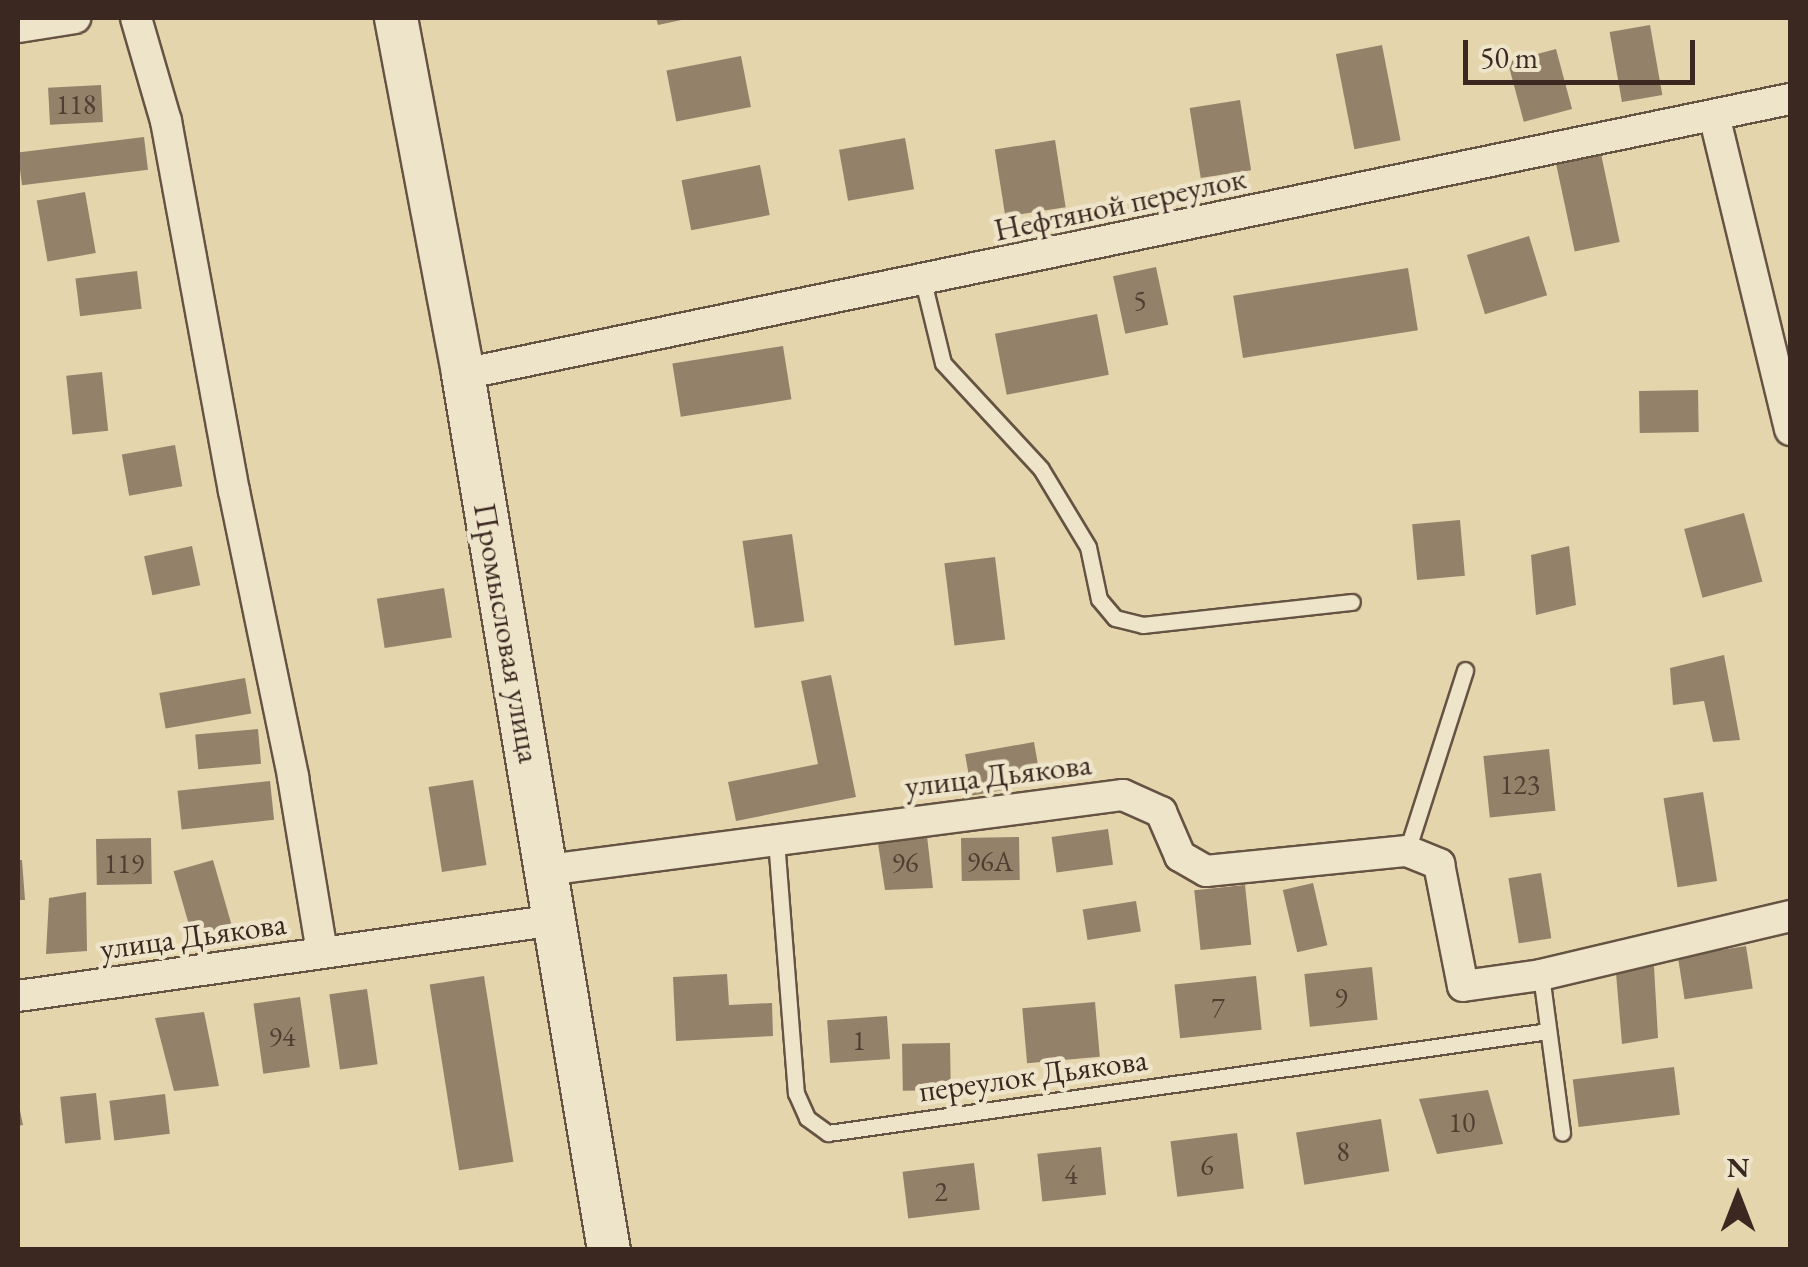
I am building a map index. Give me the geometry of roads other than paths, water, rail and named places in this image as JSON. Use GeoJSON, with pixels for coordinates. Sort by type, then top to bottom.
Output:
{"type":"FeatureCollection","features":[{"type":"Feature","properties":{"kind":"street"},"geometry":{"type":"LineString","coordinates":[[18,27],[75,18]]}},
{"type":"Feature","properties":{"kind":"street"},"geometry":{"type":"LineString","coordinates":[[136,18],[166,121],[230,472],[293,777],[322,953]]}},
{"type":"Feature","properties":{"kind":"street","name":"Промысловая улица"},"geometry":{"type":"LineString","coordinates":[[396,18],[463,374],[609,1250]]}},
{"type":"Feature","properties":{"kind":"street","name":"Нефтяной переулок"},"geometry":{"type":"LineString","coordinates":[[463,374],[1790,99]]}},
{"type":"Feature","properties":{"kind":"street"},"geometry":{"type":"LineString","coordinates":[[1714,115],[1790,430]]}},
{"type":"Feature","properties":{"kind":"street","name":"улица Дьякова"},"geometry":{"type":"LineString","coordinates":[[548,870],[1123,795],[1162,812],[1180,856],[1206,871],[1408,850]]}},
{"type":"Feature","properties":{"kind":"street"},"geometry":{"type":"LineString","coordinates":[[1408,850],[1440,864],[1463,986],[1540,975],[1790,916]]}},
{"type":"Feature","properties":{"kind":"street","name":"улица Дьякова"},"geometry":{"type":"LineString","coordinates":[[18,996],[556,920]]}},
{"type":"Feature","properties":{"kind":"lane"},"geometry":{"type":"LineString","coordinates":[[923,281],[943,363],[1041,470],[1088,547],[1099,598],[1115,618],[1143,626],[1352,602]]}},
{"type":"Feature","properties":{"kind":"lane"},"geometry":{"type":"LineString","coordinates":[[1408,850],[1465,670]]}},
{"type":"Feature","properties":{"kind":"lane","name":"переулок Дьякова"},"geometry":{"type":"LineString","coordinates":[[776,840],[796,1093],[807,1118],[828,1133],[1548,1031]]}},
{"type":"Feature","properties":{"kind":"lane"},"geometry":{"type":"LineString","coordinates":[[1540,975],[1562,1133]]}}]}
